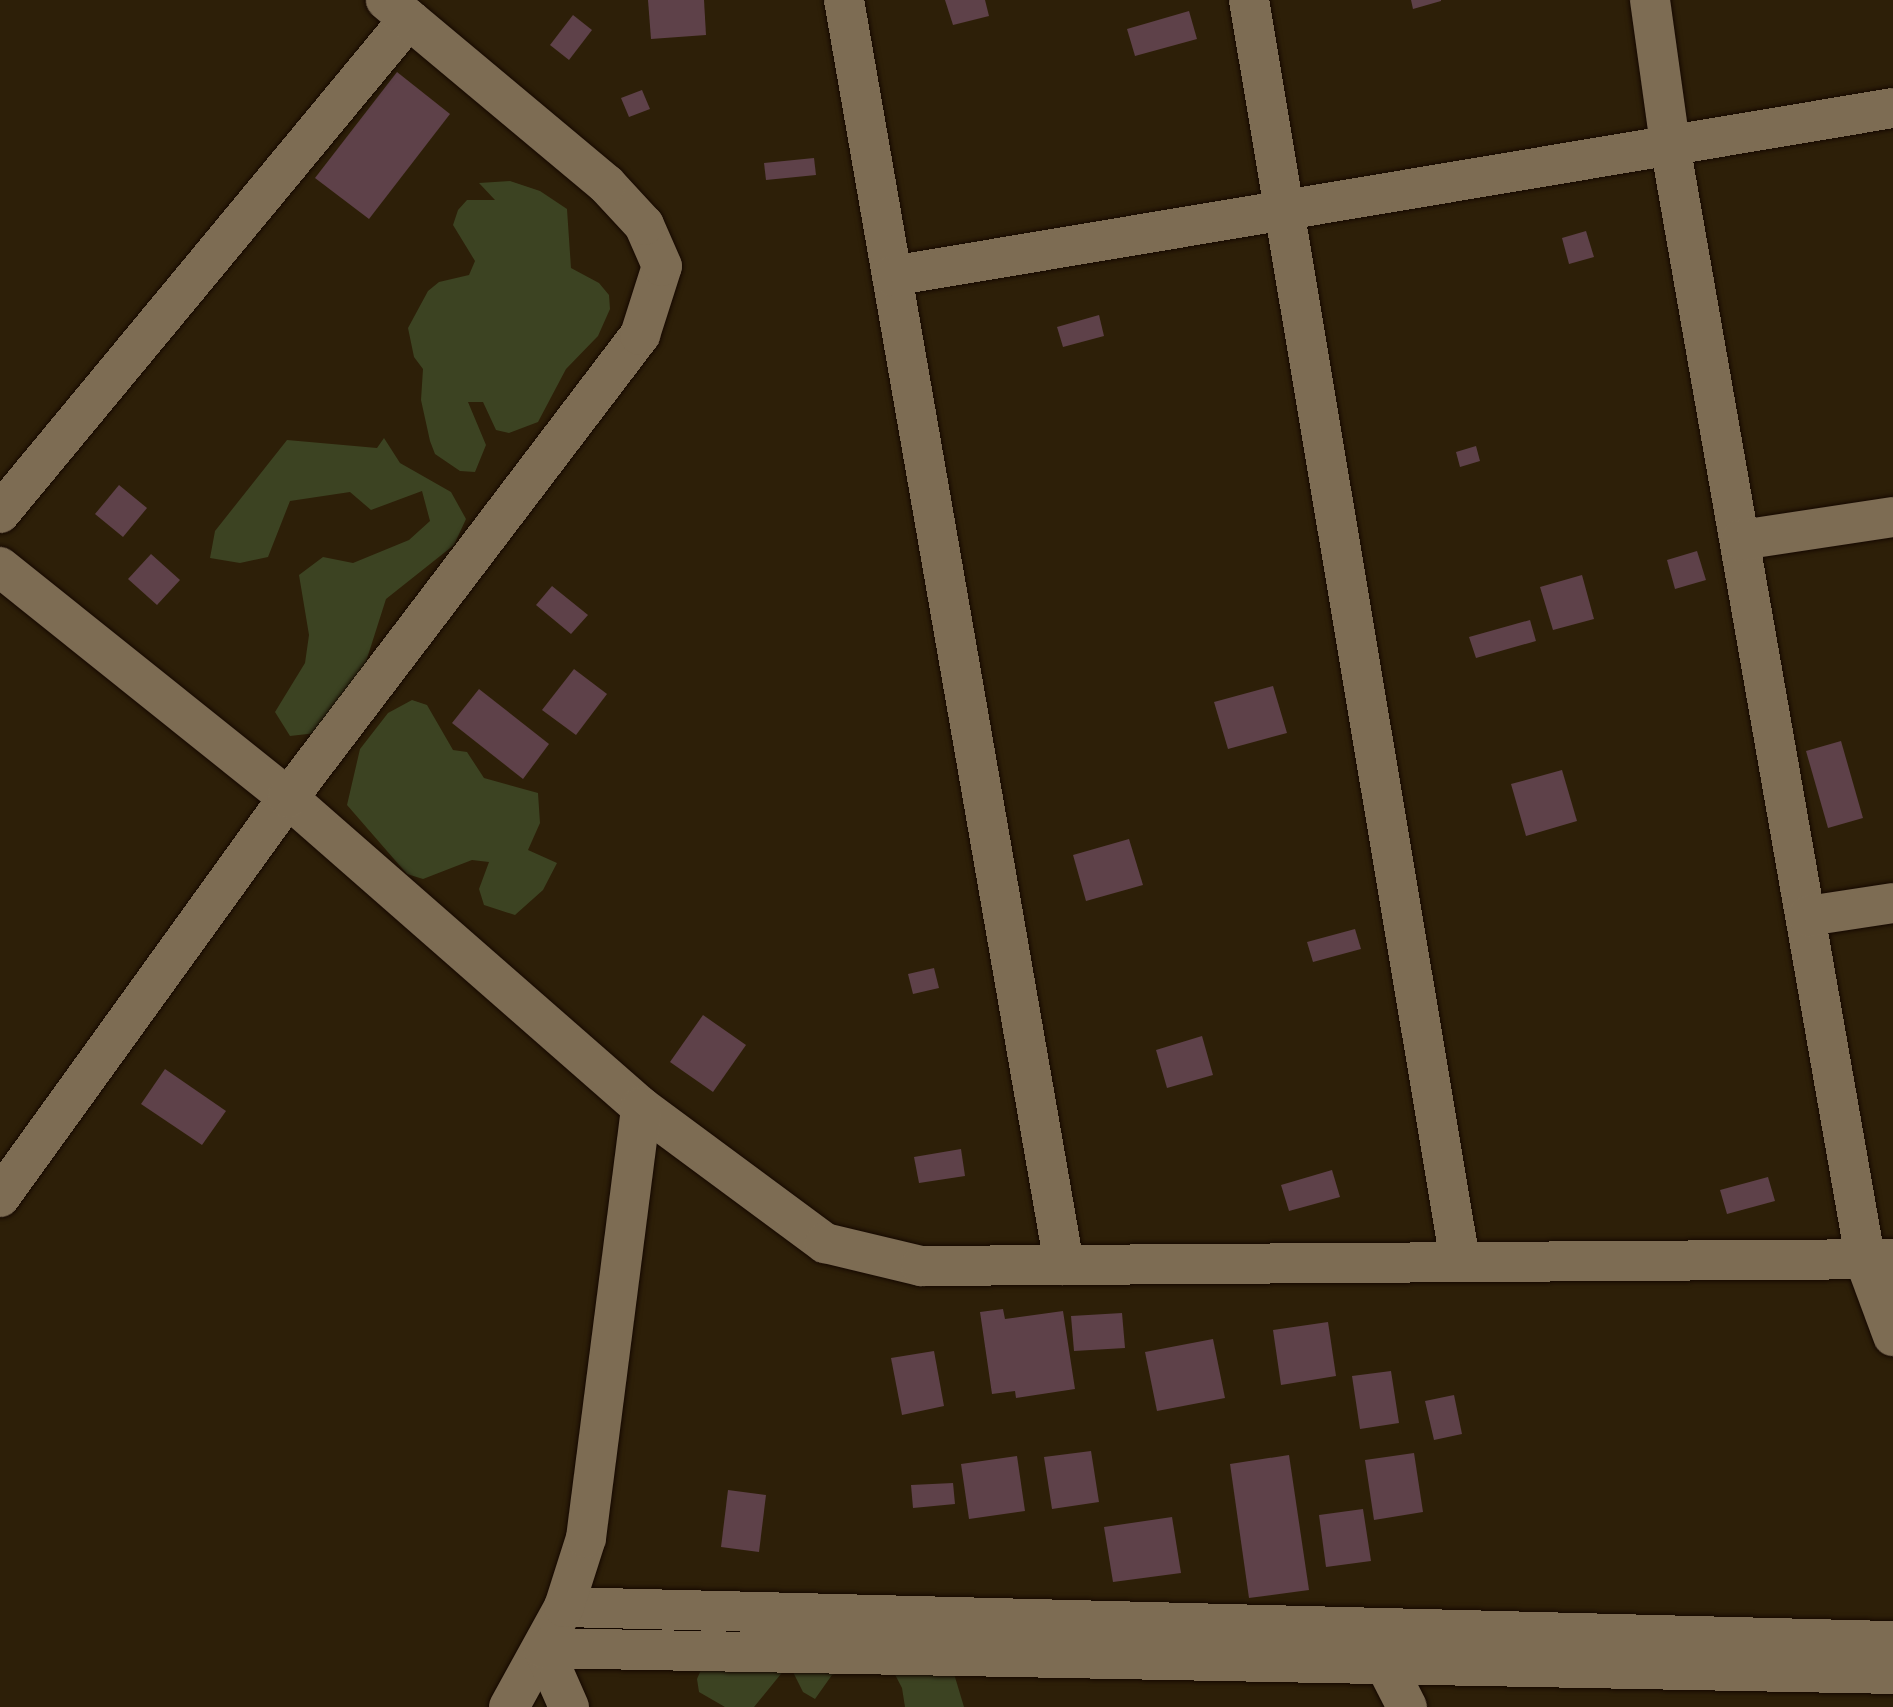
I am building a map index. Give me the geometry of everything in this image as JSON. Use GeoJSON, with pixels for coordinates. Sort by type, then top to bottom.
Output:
{"type":"FeatureCollection","features":[{"type":"Feature","properties":{"kind":"street"},"geometry":{"type":"LineString","coordinates":[[844,0],[1064,1265]]}},
{"type":"Feature","properties":{"kind":"street"},"geometry":{"type":"LineString","coordinates":[[1249,0],[1460,1261]]}},
{"type":"Feature","properties":{"kind":"street"},"geometry":{"type":"LineString","coordinates":[[1650,0],[1670,145],[1808,916],[1893,1336]]}},
{"type":"Feature","properties":{"kind":"street"},"geometry":{"type":"LineString","coordinates":[[0,513],[397,10],[606,184],[644,225],[662,266],[640,335],[288,798],[0,1197]]}},
{"type":"Feature","properties":{"kind":"street"},"geometry":{"type":"LineString","coordinates":[[892,276],[1893,108]]}},
{"type":"Feature","properties":{"kind":"street"},"geometry":{"type":"LineString","coordinates":[[1741,540],[1893,517]]}},
{"type":"Feature","properties":{"kind":"street"},"geometry":{"type":"LineString","coordinates":[[0,567],[288,798],[641,1107],[825,1243],[921,1266],[1879,1261]]}},
{"type":"Feature","properties":{"kind":"street"},"geometry":{"type":"LineString","coordinates":[[1808,916],[1893,903]]}},
{"type":"Feature","properties":{"kind":"street"},"geometry":{"type":"LineString","coordinates":[[509,1707],[564,1607],[586,1538],[641,1107]]}},
{"type":"Feature","properties":{"kind":"street"},"geometry":{"type":"LineString","coordinates":[[564,1607],[1893,1641]]}},
{"type":"Feature","properties":{"kind":"street"},"geometry":{"type":"LineString","coordinates":[[543,1648],[1893,1674]]}},
{"type":"Feature","properties":{"kind":"street"},"geometry":{"type":"LineString","coordinates":[[543,1648],[569,1707]]}},
{"type":"Feature","properties":{"kind":"street"},"geometry":{"type":"LineString","coordinates":[[1386,1666],[1407,1707]]}},
{"type":"Feature","properties":{"kind":"green space"},"geometry":{"type":"Polygon","coordinates":[[[510,181],[540,191],[567,209],[571,268],[599,283],[609,295],[610,309],[598,336],[566,369],[538,422],[509,433],[496,430],[483,402],[468,402],[486,445],[475,472],[460,471],[435,454],[430,441],[421,400],[423,369],[414,357],[408,328],[428,291],[439,282],[469,275],[475,261],[453,225],[458,210],[467,200],[495,200],[479,183],[510,181]]]}},
{"type":"Feature","properties":{"kind":"green space"},"geometry":{"type":"Polygon","coordinates":[[[384,438],[400,463],[451,492],[466,519],[454,545],[386,599],[349,715],[325,732],[290,736],[275,712],[305,663],[309,635],[299,575],[323,557],[353,563],[409,540],[430,521],[422,491],[371,510],[350,492],[290,501],[268,557],[240,563],[210,558],[215,531],[287,440],[377,448],[384,438]]]}},
{"type":"Feature","properties":{"kind":"green space"},"geometry":{"type":"Polygon","coordinates":[[[412,700],[427,705],[453,750],[467,752],[484,778],[538,793],[540,823],[528,850],[557,863],[543,890],[515,915],[484,905],[479,889],[489,862],[472,860],[423,879],[407,874],[347,805],[360,749],[388,713],[412,700]]]}},
{"type":"Feature","properties":{"kind":"green space"},"geometry":{"type":"Polygon","coordinates":[[[949,1657],[964,1707],[905,1707],[902,1688],[889,1663],[875,1661],[832,1675],[815,1699],[803,1692],[789,1664],[754,1707],[725,1707],[699,1692],[697,1679],[703,1665],[949,1657]]]}},
{"type":"Feature","properties":{"kind":"building"},"geometry":{"type":"Polygon","coordinates":[[[648,0],[704,0],[706,35],[651,39],[648,0]]]}},
{"type":"Feature","properties":{"kind":"building"},"geometry":{"type":"Polygon","coordinates":[[[945,0],[985,0],[989,16],[953,25],[945,0]]]}},
{"type":"Feature","properties":{"kind":"building"},"geometry":{"type":"Polygon","coordinates":[[[1411,0],[1441,0],[1441,1],[1413,9],[1411,0]]]}},
{"type":"Feature","properties":{"kind":"building"},"geometry":{"type":"Polygon","coordinates":[[[1189,11],[1197,39],[1135,56],[1127,29],[1189,11]]]}},
{"type":"Feature","properties":{"kind":"building"},"geometry":{"type":"Polygon","coordinates":[[[573,15],[592,30],[569,60],[550,45],[573,15]]]}},
{"type":"Feature","properties":{"kind":"building"},"geometry":{"type":"Polygon","coordinates":[[[397,72],[450,114],[369,219],[315,178],[397,72]]]}},
{"type":"Feature","properties":{"kind":"building"},"geometry":{"type":"Polygon","coordinates":[[[642,90],[650,109],[629,117],[621,98],[642,90]]]}},
{"type":"Feature","properties":{"kind":"building"},"geometry":{"type":"Polygon","coordinates":[[[814,158],[816,175],[766,180],[764,163],[814,158]]]}},
{"type":"Feature","properties":{"kind":"building"},"geometry":{"type":"Polygon","coordinates":[[[1586,231],[1594,257],[1569,264],[1562,238],[1586,231]]]}},
{"type":"Feature","properties":{"kind":"building"},"geometry":{"type":"Polygon","coordinates":[[[1099,315],[1104,336],[1063,347],[1057,327],[1099,315]]]}},
{"type":"Feature","properties":{"kind":"building"},"geometry":{"type":"Polygon","coordinates":[[[1476,446],[1480,461],[1460,467],[1456,452],[1476,446]]]}},
{"type":"Feature","properties":{"kind":"building"},"geometry":{"type":"Polygon","coordinates":[[[119,485],[147,508],[123,537],[95,514],[119,485]]]}},
{"type":"Feature","properties":{"kind":"building"},"geometry":{"type":"Polygon","coordinates":[[[1697,551],[1706,580],[1675,589],[1667,560],[1697,551]]]}},
{"type":"Feature","properties":{"kind":"building"},"geometry":{"type":"Polygon","coordinates":[[[151,554],[180,580],[157,605],[128,579],[151,554]]]}},
{"type":"Feature","properties":{"kind":"building"},"geometry":{"type":"Polygon","coordinates":[[[1582,575],[1594,619],[1553,630],[1540,587],[1582,575]]]}},
{"type":"Feature","properties":{"kind":"building"},"geometry":{"type":"Polygon","coordinates":[[[552,586],[588,615],[571,634],[536,605],[552,586]]]}},
{"type":"Feature","properties":{"kind":"building"},"geometry":{"type":"Polygon","coordinates":[[[1530,620],[1536,641],[1476,658],[1469,637],[1530,620]]]}},
{"type":"Feature","properties":{"kind":"building"},"geometry":{"type":"Polygon","coordinates":[[[574,669],[607,694],[576,735],[542,710],[574,669]]]}},
{"type":"Feature","properties":{"kind":"building"},"geometry":{"type":"Polygon","coordinates":[[[1273,686],[1287,733],[1228,749],[1214,702],[1273,686]]]}},
{"type":"Feature","properties":{"kind":"building"},"geometry":{"type":"Polygon","coordinates":[[[479,689],[549,744],[523,779],[452,723],[479,689]]]}},
{"type":"Feature","properties":{"kind":"building"},"geometry":{"type":"Polygon","coordinates":[[[1841,741],[1863,818],[1828,828],[1806,751],[1841,741]]]}},
{"type":"Feature","properties":{"kind":"building"},"geometry":{"type":"Polygon","coordinates":[[[1562,770],[1577,821],[1526,836],[1511,784],[1562,770]]]}},
{"type":"Feature","properties":{"kind":"building"},"geometry":{"type":"Polygon","coordinates":[[[1129,839],[1143,885],[1086,901],[1073,855],[1129,839]]]}},
{"type":"Feature","properties":{"kind":"building"},"geometry":{"type":"Polygon","coordinates":[[[1355,929],[1361,949],[1313,962],[1307,942],[1355,929]]]}},
{"type":"Feature","properties":{"kind":"building"},"geometry":{"type":"Polygon","coordinates":[[[934,968],[939,988],[913,994],[908,974],[934,968]]]}},
{"type":"Feature","properties":{"kind":"building"},"geometry":{"type":"Polygon","coordinates":[[[703,1015],[746,1045],[713,1092],[670,1062],[703,1015]]]}},
{"type":"Feature","properties":{"kind":"building"},"geometry":{"type":"Polygon","coordinates":[[[1202,1036],[1213,1075],[1167,1088],[1156,1050],[1202,1036]]]}},
{"type":"Feature","properties":{"kind":"building"},"geometry":{"type":"Polygon","coordinates":[[[165,1069],[226,1111],[202,1145],[141,1104],[165,1069]]]}},
{"type":"Feature","properties":{"kind":"building"},"geometry":{"type":"Polygon","coordinates":[[[961,1149],[965,1176],[919,1183],[914,1157],[961,1149]]]}},
{"type":"Feature","properties":{"kind":"building"},"geometry":{"type":"Polygon","coordinates":[[[1332,1170],[1340,1197],[1289,1211],[1281,1185],[1332,1170]]]}},
{"type":"Feature","properties":{"kind":"building"},"geometry":{"type":"Polygon","coordinates":[[[1768,1177],[1775,1201],[1727,1214],[1720,1190],[1768,1177]]]}},
{"type":"Feature","properties":{"kind":"building"},"geometry":{"type":"Polygon","coordinates":[[[1003,1309],[1005,1319],[1063,1311],[1075,1389],[1016,1398],[1015,1391],[992,1394],[980,1312],[1003,1309]]]}},
{"type":"Feature","properties":{"kind":"building"},"geometry":{"type":"Polygon","coordinates":[[[1122,1313],[1125,1348],[1074,1351],[1071,1316],[1122,1313]]]}},
{"type":"Feature","properties":{"kind":"building"},"geometry":{"type":"Polygon","coordinates":[[[1328,1322],[1336,1376],[1281,1385],[1273,1330],[1328,1322]]]}},
{"type":"Feature","properties":{"kind":"building"},"geometry":{"type":"Polygon","coordinates":[[[1213,1339],[1225,1398],[1157,1411],[1145,1352],[1213,1339]]]}},
{"type":"Feature","properties":{"kind":"building"},"geometry":{"type":"Polygon","coordinates":[[[934,1351],[944,1406],[902,1415],[891,1358],[934,1351]]]}},
{"type":"Feature","properties":{"kind":"building"},"geometry":{"type":"Polygon","coordinates":[[[1391,1371],[1399,1423],[1360,1429],[1352,1376],[1391,1371]]]}},
{"type":"Feature","properties":{"kind":"building"},"geometry":{"type":"Polygon","coordinates":[[[1454,1395],[1462,1434],[1434,1440],[1425,1401],[1454,1395]]]}},
{"type":"Feature","properties":{"kind":"building"},"geometry":{"type":"Polygon","coordinates":[[[1091,1451],[1099,1502],[1052,1509],[1044,1457],[1091,1451]]]}},
{"type":"Feature","properties":{"kind":"building"},"geometry":{"type":"Polygon","coordinates":[[[1414,1453],[1423,1512],[1374,1520],[1365,1460],[1414,1453]]]}},
{"type":"Feature","properties":{"kind":"building"},"geometry":{"type":"Polygon","coordinates":[[[1289,1455],[1309,1590],[1249,1598],[1230,1464],[1289,1455]]]}},
{"type":"Feature","properties":{"kind":"building"},"geometry":{"type":"Polygon","coordinates":[[[1017,1456],[1025,1511],[969,1519],[961,1464],[1017,1456]]]}},
{"type":"Feature","properties":{"kind":"building"},"geometry":{"type":"Polygon","coordinates":[[[953,1483],[955,1504],[913,1508],[911,1485],[953,1483]]]}},
{"type":"Feature","properties":{"kind":"building"},"geometry":{"type":"Polygon","coordinates":[[[728,1490],[766,1495],[759,1552],[721,1547],[728,1490]]]}},
{"type":"Feature","properties":{"kind":"building"},"geometry":{"type":"Polygon","coordinates":[[[1363,1509],[1371,1561],[1326,1567],[1319,1515],[1363,1509]]]}},
{"type":"Feature","properties":{"kind":"building"},"geometry":{"type":"Polygon","coordinates":[[[1172,1517],[1181,1573],[1113,1582],[1104,1527],[1172,1517]]]}}]}
